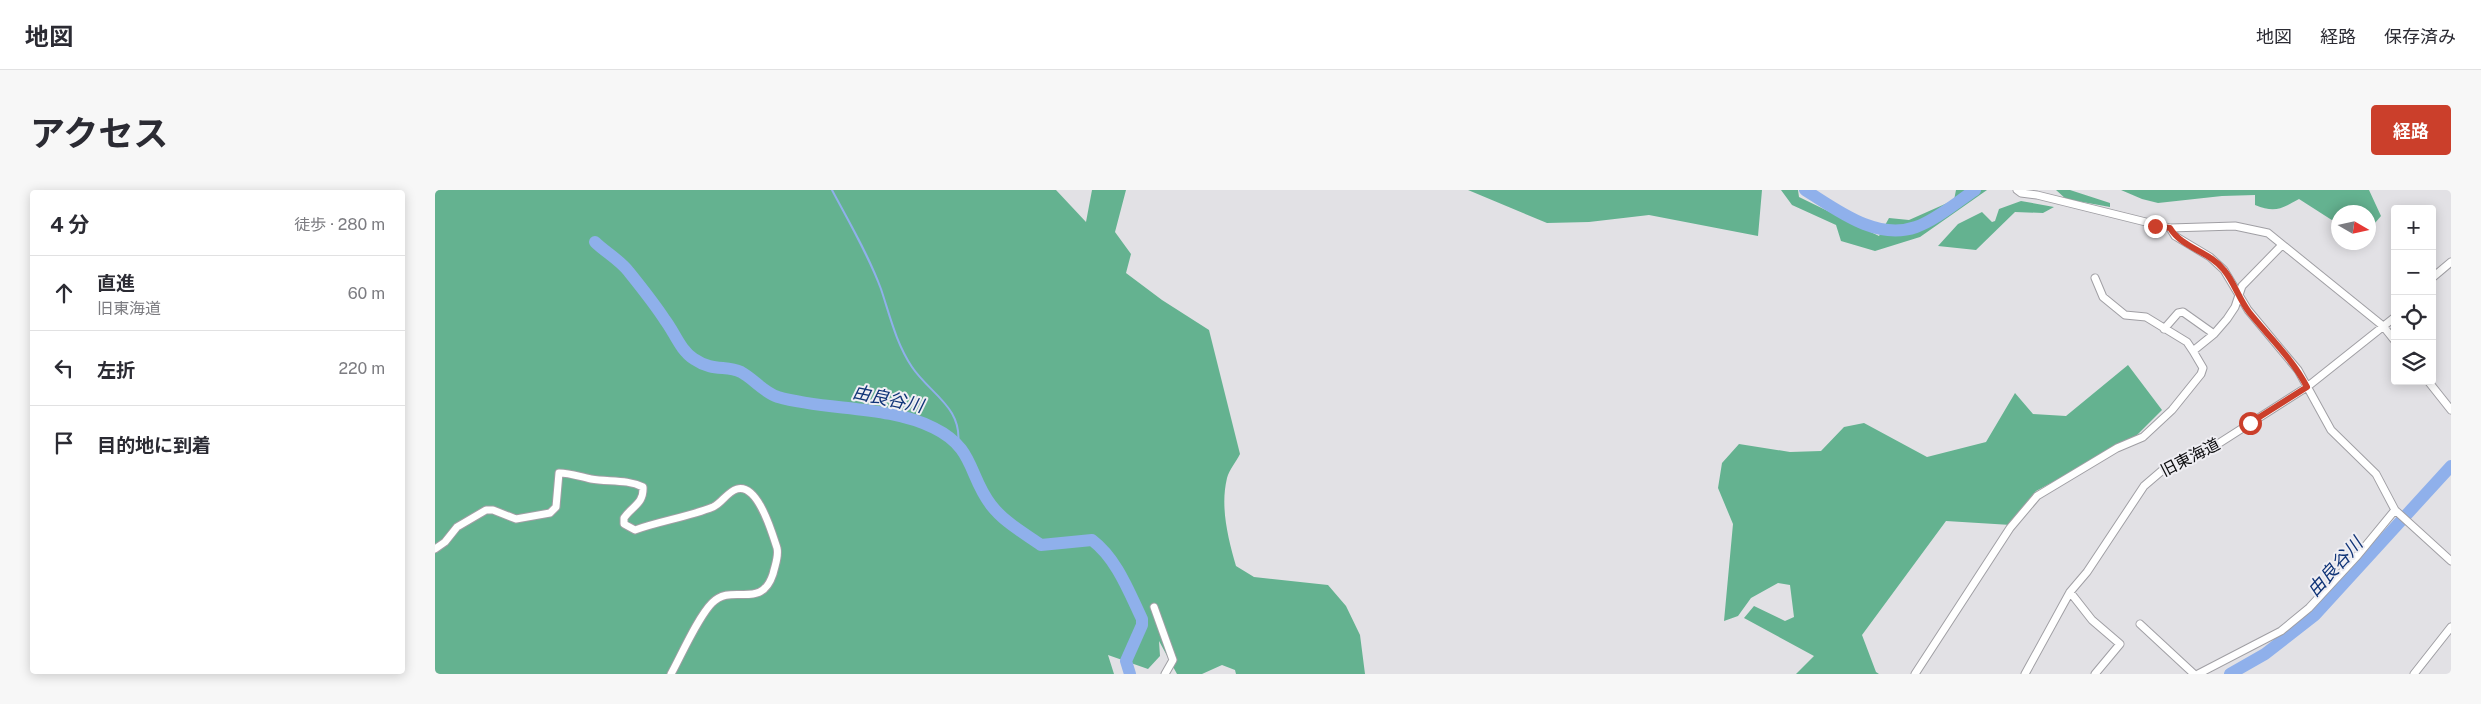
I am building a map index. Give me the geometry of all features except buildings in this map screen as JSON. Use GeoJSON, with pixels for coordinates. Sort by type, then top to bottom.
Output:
{"type":"FeatureCollection","features":[{"type":"Feature","properties":{"kind":"street"},"geometry":{"type":"LineString","coordinates":[[2017,190],[2021,193],[2037,195],[2170,228],[2218,226],[2255,228],[2268,233],[2383,326],[2394,340]]}},
{"type":"Feature","properties":{"kind":"street"},"geometry":{"type":"LineString","coordinates":[[2170,228],[2175,236],[2210,257],[2224,270],[2248,310],[2285,353],[2331,430],[2376,474],[2395,510],[2451,561]]}},
{"type":"Feature","properties":{"kind":"street"},"geometry":{"type":"LineString","coordinates":[[2193,351],[2213,334],[2235,307],[2242,286],[2282,245]]}},
{"type":"Feature","properties":{"kind":"street"},"geometry":{"type":"LineString","coordinates":[[2436,275],[2451,262]]}},
{"type":"Feature","properties":{"kind":"street"},"geometry":{"type":"LineString","coordinates":[[1915,674],[2010,528],[2037,496],[2117,448],[2143,437],[2172,410],[2201,374],[2203,368],[2187,342],[2146,317],[2125,315],[2103,297],[2095,278]]}},
{"type":"Feature","properties":{"kind":"street"},"geometry":{"type":"LineString","coordinates":[[2164,329],[2178,313],[2183,312],[2213,334]]}},
{"type":"Feature","properties":{"kind":"street","name":"旧東海道"},"geometry":{"type":"LineString","coordinates":[[2026,674],[2069,592],[2091,566],[2144,486],[2153,476],[2165,468],[2210,449],[2307,387],[2391,320]]}},
{"type":"Feature","properties":{"kind":"street"},"geometry":{"type":"LineString","coordinates":[[2431,385],[2451,410]]}},
{"type":"Feature","properties":{"kind":"street"},"geometry":{"type":"LineString","coordinates":[[435,549],[445,542],[457,527],[485,510],[493,510],[516,518],[550,513],[556,508],[559,473],[572,473],[606,481],[631,482],[643,487],[643,496],[639,503],[624,518],[624,524],[635,530],[714,507],[736,489],[744,488],[753,494],[761,507],[779,555],[769,585],[760,594],[729,596],[711,603],[671,674]]}},
{"type":"Feature","properties":{"kind":"street"},"geometry":{"type":"LineString","coordinates":[[2199,674],[2281,632],[2309,608],[2395,510]]}},
{"type":"Feature","properties":{"kind":"street"},"geometry":{"type":"LineString","coordinates":[[2069,592],[2092,620],[2120,644],[2095,674]]}},
{"type":"Feature","properties":{"kind":"street"},"geometry":{"type":"LineString","coordinates":[[1155,607],[1173,660],[1165,674]]}},
{"type":"Feature","properties":{"kind":"street"},"geometry":{"type":"LineString","coordinates":[[2140,624],[2193,674]]}},
{"type":"Feature","properties":{"kind":"street"},"geometry":{"type":"LineString","coordinates":[[2414,674],[2451,627]]}},
{"type":"Feature","properties":{"kind":"green space"},"geometry":{"type":"Polygon","coordinates":[[[435,190],[1056,190],[1086,222],[1092,190],[1126,190],[1115,232],[1131,254],[1126,273],[1162,300],[1209,330],[1240,454],[1228,475],[1224,500],[1228,533],[1236,566],[1254,577],[1328,585],[1346,606],[1360,635],[1365,674],[1236,674],[1235,670],[1222,665],[1202,674],[1177,674],[1159,641],[1160,656],[1148,669],[1108,655],[1114,674],[435,674],[435,190]]]}},
{"type":"Feature","properties":{"kind":"green space"},"geometry":{"type":"Polygon","coordinates":[[[1468,190],[1762,190],[1758,236],[1649,215],[1589,222],[1547,223],[1468,190]]]}},
{"type":"Feature","properties":{"kind":"green space"},"geometry":{"type":"Polygon","coordinates":[[[1781,190],[1798,190],[1799,197],[1879,236],[1889,218],[1909,220],[1954,200],[1956,190],[1987,190],[1920,237],[1875,251],[1841,241],[1836,225],[1792,205],[1781,190]]]}},
{"type":"Feature","properties":{"kind":"green space"},"geometry":{"type":"Polygon","coordinates":[[[2056,190],[2070,190],[2110,203],[2110,207],[2066,199],[2056,190]]]}},
{"type":"Feature","properties":{"kind":"green space"},"geometry":{"type":"Polygon","coordinates":[[[2121,190],[2369,190],[2376,205],[2331,205],[2331,220],[2299,199],[2278,209],[2268,209],[2255,205],[2255,195],[2222,196],[2158,203],[2142,199],[2121,190]]]}},
{"type":"Feature","properties":{"kind":"green space"},"geometry":{"type":"Polygon","coordinates":[[[2021,201],[2054,207],[2043,213],[2015,212],[1976,250],[1938,246],[1958,224],[1982,212],[1992,222],[1995,221],[1999,209],[2021,201]]]}},
{"type":"Feature","properties":{"kind":"green space"},"geometry":{"type":"Polygon","coordinates":[[[2376,205],[2381,216],[2376,222],[2376,205]]]}},
{"type":"Feature","properties":{"kind":"green space"},"geometry":{"type":"Polygon","coordinates":[[[2128,365],[2162,410],[2133,439],[2036,491],[2011,525],[1946,521],[1862,635],[1876,672],[1879,674],[1796,674],[1814,656],[1744,618],[1754,606],[1785,621],[1794,617],[1790,585],[1778,583],[1751,598],[1738,616],[1724,621],[1733,524],[1718,488],[1722,463],[1739,444],[1790,452],[1821,451],[1844,427],[1864,423],[1927,457],[1986,442],[2015,393],[2033,414],[2066,416],[2128,365]]]}},
{"type":"Feature","properties":{"kind":"waterway"},"geometry":{"type":"LineString","coordinates":[[832,190],[870,263],[906,358],[919,377],[944,402],[950,411],[958,432],[958,445]]}},
{"type":"Feature","properties":{"kind":"waterway"},"geometry":{"type":"LineString","coordinates":[[1805,190],[1857,221],[1886,230],[1916,227],[1931,220],[1975,190]]}},
{"type":"Feature","properties":{"kind":"waterway","name":"由良谷川"},"geometry":{"type":"LineString","coordinates":[[595,242],[617,260],[643,289],[669,325],[681,346],[694,359],[707,366],[741,372],[778,397],[817,405],[897,415],[934,428],[957,444],[964,453],[991,505],[1015,527],[1041,545],[1092,540],[1115,566],[1142,619],[1142,625],[1126,661],[1130,674]]}},
{"type":"Feature","properties":{"kind":"waterway","name":"由良谷川"},"geometry":{"type":"LineString","coordinates":[[2230,674],[2265,654],[2315,615],[2451,466]]}},
{"type":"Feature","properties":{"kind":"route"},"geometry":{"type":"LineString","coordinates":[[2155,226],[2170,228],[2175,236],[2187,245],[2198,249],[2210,257],[2224,270],[2248,310],[2285,353],[2298,370],[2307,387],[2250,423]]}}]}
